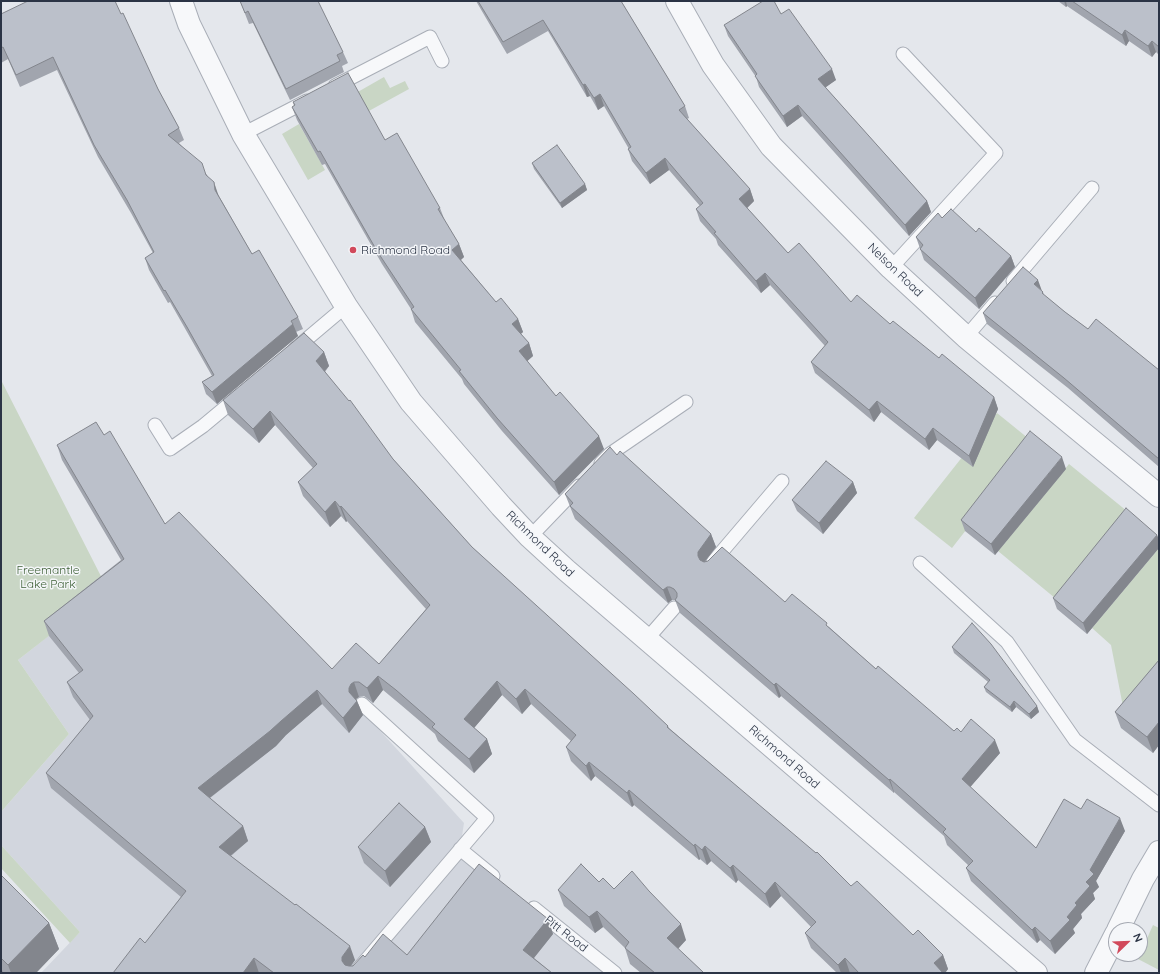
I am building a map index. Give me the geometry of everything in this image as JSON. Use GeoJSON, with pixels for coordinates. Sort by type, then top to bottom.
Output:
{"type":"FeatureCollection","features":[{"type":"Feature","properties":{"kind":"street","name":"Richmond Road"},"geometry":{"type":"LineString","coordinates":[[180,1],[189,24],[243,134],[346,306],[412,402],[501,506],[530,537],[646,639],[1036,973]]}},
{"type":"Feature","properties":{"kind":"street","name":"Nelson Road"},"geometry":{"type":"LineString","coordinates":[[677,1],[713,65],[771,146],[891,268],[966,337],[1159,496]]}},
{"type":"Feature","properties":{"kind":"street"},"geometry":{"type":"LineString","coordinates":[[1122,922],[1143,879],[1159,852]]}},
{"type":"Feature","properties":{"kind":"street"},"geometry":{"type":"LineString","coordinates":[[1098,969],[1108,950]]}},
{"type":"Feature","properties":{"kind":"lane"},"geometry":{"type":"LineString","coordinates":[[243,134],[430,37],[442,61]]}},
{"type":"Feature","properties":{"kind":"lane"},"geometry":{"type":"LineString","coordinates":[[891,268],[996,153],[903,54]]}},
{"type":"Feature","properties":{"kind":"lane"},"geometry":{"type":"LineString","coordinates":[[966,337],[1092,188]]}},
{"type":"Feature","properties":{"kind":"lane"},"geometry":{"type":"LineString","coordinates":[[285,357],[346,306]]}},
{"type":"Feature","properties":{"kind":"lane"},"geometry":{"type":"LineString","coordinates":[[155,425],[170,449],[203,426],[248,388]]}},
{"type":"Feature","properties":{"kind":"lane"},"geometry":{"type":"LineString","coordinates":[[530,537],[610,454],[686,402]]}},
{"type":"Feature","properties":{"kind":"lane"},"geometry":{"type":"LineString","coordinates":[[710,567],[782,481]]}},
{"type":"Feature","properties":{"kind":"lane"},"geometry":{"type":"LineString","coordinates":[[920,562],[1007,642],[1075,740],[1159,805]]}},
{"type":"Feature","properties":{"kind":"lane"},"geometry":{"type":"LineString","coordinates":[[646,639],[674,608]]}},
{"type":"Feature","properties":{"kind":"lane"},"geometry":{"type":"LineString","coordinates":[[355,973],[486,818],[362,704]]}},
{"type":"Feature","properties":{"kind":"lane"},"geometry":{"type":"LineString","coordinates":[[460,849],[503,884]]}},
{"type":"Feature","properties":{"kind":"lane","name":"Pitt Road"},"geometry":{"type":"LineString","coordinates":[[522,899],[615,973]]}},
{"type":"Feature","properties":{"kind":"shaded area"},"geometry":{"type":"Polygon","coordinates":[[[102,594],[364,713],[464,823],[460,849],[615,973],[41,973],[80,932],[1,845],[1,812],[69,734],[18,660],[102,594]]]}},
{"type":"Feature","properties":{"kind":"green space"},"geometry":{"type":"Polygon","coordinates":[[[384,77],[390,88],[405,81],[409,89],[367,112],[356,93],[384,77]]]}},
{"type":"Feature","properties":{"kind":"green space"},"geometry":{"type":"Polygon","coordinates":[[[299,124],[325,170],[308,180],[282,134],[299,124]]]}},
{"type":"Feature","properties":{"kind":"green space","name":"Freemantle Lake Park"},"geometry":{"type":"Polygon","coordinates":[[[1,380],[108,590],[18,660],[69,734],[1,812],[1,380]]]}},
{"type":"Feature","properties":{"kind":"green space"},"geometry":{"type":"Polygon","coordinates":[[[997,413],[1034,443],[952,548],[914,518],[997,413]]]}},
{"type":"Feature","properties":{"kind":"green space"},"geometry":{"type":"Polygon","coordinates":[[[1069,464],[1133,516],[1061,603],[998,551],[1069,464]]]}},
{"type":"Feature","properties":{"kind":"green space"},"geometry":{"type":"Polygon","coordinates":[[[1159,548],[1159,683],[1126,722],[1111,645],[1092,628],[1159,548]]]}},
{"type":"Feature","properties":{"kind":"green space"},"geometry":{"type":"Polygon","coordinates":[[[1,845],[80,932],[70,943],[1,868],[1,845]]]}},
{"type":"Feature","properties":{"kind":"green space"},"geometry":{"type":"Polygon","coordinates":[[[1153,925],[1159,928],[1159,970],[1144,962],[1148,962],[1148,936],[1153,925]]]}},
{"type":"Feature","properties":{"kind":"building"},"geometry":{"type":"Polygon","coordinates":[[[28,1],[115,1],[121,14],[123,13],[158,89],[179,128],[168,135],[202,163],[206,175],[214,182],[215,190],[252,254],[259,250],[298,317],[291,321],[293,324],[212,392],[202,382],[214,375],[145,258],[154,252],[127,200],[94,145],[53,57],[16,75],[3,47],[1,48],[1,14],[28,1]]]}},
{"type":"Feature","properties":{"kind":"building"},"geometry":{"type":"Polygon","coordinates":[[[240,1],[318,1],[343,52],[337,55],[340,61],[286,89],[248,11],[245,13],[240,1]]]}},
{"type":"Feature","properties":{"kind":"building"},"geometry":{"type":"Polygon","coordinates":[[[478,1],[621,1],[685,106],[679,110],[750,189],[739,199],[788,253],[799,243],[851,302],[857,295],[890,324],[893,321],[939,358],[942,354],[994,397],[969,456],[933,428],[925,439],[877,401],[869,410],[811,362],[828,342],[765,273],[756,281],[714,233],[716,232],[696,209],[703,203],[665,158],[646,173],[628,149],[631,147],[600,94],[594,98],[585,84],[583,85],[543,20],[503,42],[478,1]]]}},
{"type":"Feature","properties":{"kind":"building"},"geometry":{"type":"Polygon","coordinates":[[[763,1],[774,1],[781,14],[789,9],[832,69],[818,79],[927,201],[905,225],[798,105],[783,116],[755,76],[757,74],[724,25],[763,1]]]}},
{"type":"Feature","properties":{"kind":"building"},"geometry":{"type":"Polygon","coordinates":[[[1072,1],[1159,1],[1159,47],[1152,41],[1148,46],[1125,30],[1122,35],[1072,1]]]}},
{"type":"Feature","properties":{"kind":"building"},"geometry":{"type":"Polygon","coordinates":[[[348,73],[385,140],[397,133],[440,208],[438,209],[459,244],[452,250],[496,302],[501,298],[518,319],[512,324],[529,343],[519,351],[556,396],[560,392],[599,436],[554,482],[497,418],[459,371],[461,370],[411,309],[414,307],[377,251],[320,151],[318,152],[292,107],[295,105],[293,102],[348,73]]]}},
{"type":"Feature","properties":{"kind":"building"},"geometry":{"type":"Polygon","coordinates":[[[557,145],[585,184],[560,203],[532,163],[557,145]]]}},
{"type":"Feature","properties":{"kind":"building"},"geometry":{"type":"Polygon","coordinates":[[[951,209],[976,232],[979,228],[1011,256],[975,298],[920,249],[923,245],[916,237],[938,213],[942,218],[951,209]]]}},
{"type":"Feature","properties":{"kind":"building"},"geometry":{"type":"Polygon","coordinates":[[[1023,267],[1038,280],[1034,284],[1043,292],[1042,293],[1065,312],[1088,329],[1096,319],[1159,370],[1159,459],[1064,378],[983,313],[1023,267]]]}},
{"type":"Feature","properties":{"kind":"building"},"geometry":{"type":"Polygon","coordinates":[[[304,333],[324,352],[316,361],[349,401],[350,400],[393,459],[472,547],[634,694],[668,726],[667,727],[816,853],[817,852],[851,886],[857,881],[913,935],[918,930],[943,955],[934,963],[943,973],[859,973],[845,958],[838,965],[805,933],[816,922],[775,882],[765,894],[733,865],[730,868],[705,846],[702,850],[695,844],[694,846],[629,790],[627,793],[589,762],[586,766],[566,747],[576,735],[525,689],[516,699],[497,681],[464,719],[487,739],[469,759],[432,727],[435,724],[378,676],[367,688],[359,682],[354,682],[351,684],[349,692],[357,701],[343,718],[317,690],[270,731],[198,788],[243,826],[219,847],[350,946],[342,957],[342,961],[345,965],[349,966],[353,966],[363,955],[365,957],[383,934],[407,955],[479,864],[548,919],[523,950],[552,973],[274,973],[254,958],[243,973],[113,973],[140,938],[145,943],[186,891],[46,773],[93,716],[67,682],[83,670],[44,621],[124,559],[57,445],[96,422],[104,435],[110,431],[165,524],[179,512],[332,669],[356,643],[379,664],[430,605],[341,506],[340,507],[335,501],[325,512],[298,482],[317,464],[270,411],[253,429],[223,400],[304,333]]]}},
{"type":"Feature","properties":{"kind":"building"},"geometry":{"type":"Polygon","coordinates":[[[1030,431],[1062,457],[991,544],[961,520],[1030,431]]]}},
{"type":"Feature","properties":{"kind":"building"},"geometry":{"type":"Polygon","coordinates":[[[610,447],[617,455],[620,451],[711,534],[698,552],[700,560],[704,562],[708,561],[722,547],[785,602],[792,594],[827,623],[826,625],[876,669],[878,666],[954,731],[957,728],[961,732],[971,719],[995,740],[962,779],[1036,848],[1064,799],[1081,809],[1087,799],[1120,818],[1090,870],[1094,874],[1086,882],[1090,886],[1075,903],[1077,905],[1067,917],[1070,920],[1050,941],[1035,927],[1032,930],[966,868],[973,861],[943,832],[946,829],[890,779],[889,780],[776,683],[774,685],[675,600],[677,593],[674,589],[667,587],[663,590],[570,506],[573,503],[565,494],[610,447]]]}},
{"type":"Feature","properties":{"kind":"building"},"geometry":{"type":"Polygon","coordinates":[[[826,461],[853,482],[819,523],[792,500],[826,461]]]}},
{"type":"Feature","properties":{"kind":"building"},"geometry":{"type":"Polygon","coordinates":[[[1126,508],[1157,535],[1083,623],[1053,598],[1126,508]]]}},
{"type":"Feature","properties":{"kind":"building"},"geometry":{"type":"Polygon","coordinates":[[[972,623],[991,644],[1037,706],[1029,714],[1014,701],[1010,707],[984,687],[990,680],[952,647],[972,623]]]}},
{"type":"Feature","properties":{"kind":"building"},"geometry":{"type":"Polygon","coordinates":[[[1159,660],[1159,722],[1147,737],[1115,712],[1159,660]]]}},
{"type":"Feature","properties":{"kind":"building"},"geometry":{"type":"Polygon","coordinates":[[[399,803],[425,827],[385,871],[358,847],[399,803]]]}},
{"type":"Feature","properties":{"kind":"building"},"geometry":{"type":"Polygon","coordinates":[[[581,864],[599,882],[603,878],[614,889],[632,871],[681,924],[667,938],[703,972],[655,973],[625,948],[629,942],[597,911],[589,917],[558,890],[581,864]]]}},
{"type":"Feature","properties":{"kind":"building"},"geometry":{"type":"Polygon","coordinates":[[[1,875],[49,923],[8,965],[1,958],[1,875]]]}},
{"type":"Feature","properties":{"kind":"place","name":"Richmond Road"},"geometry":{"type":"Point","coordinates":[353,250]}}]}
